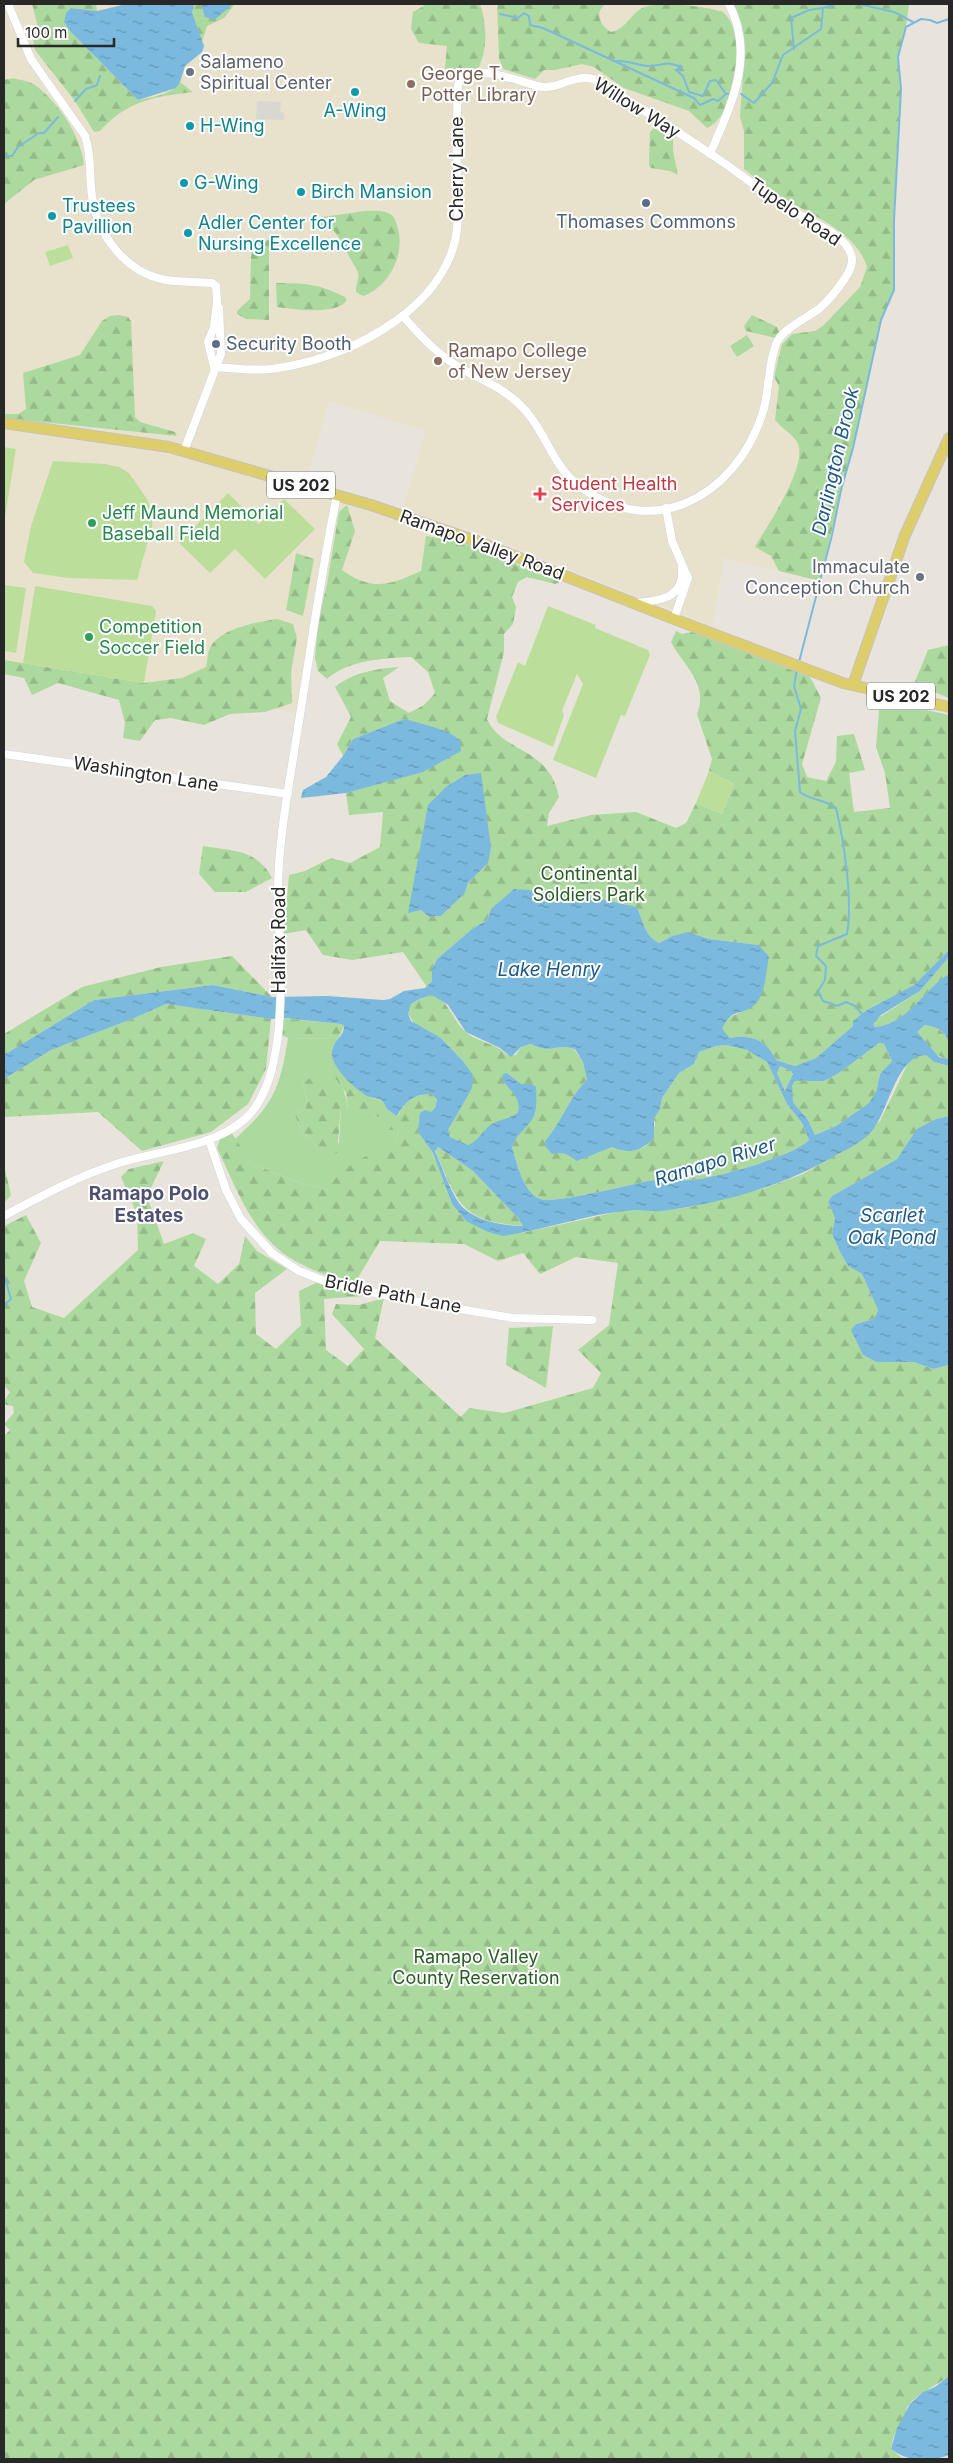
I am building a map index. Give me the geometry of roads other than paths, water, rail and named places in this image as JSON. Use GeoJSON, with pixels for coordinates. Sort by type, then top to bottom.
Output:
{"type":"FeatureCollection","features":[{"type":"Feature","properties":{"kind":"main road","name":"Ramapo Valley Road"},"geometry":{"type":"LineString","coordinates":[[4,423],[158,445],[401,514],[479,542],[634,604],[853,686],[949,707]]}},
{"type":"Feature","properties":{"kind":"main road"},"geometry":{"type":"LineString","coordinates":[[853,686],[898,555],[949,438]]}},
{"type":"Feature","properties":{"kind":"street"},"geometry":{"type":"LineString","coordinates":[[8,4],[31,59],[75,119],[85,136],[89,147],[94,210],[107,239],[117,252],[147,273],[164,279],[212,282],[218,290],[214,327],[208,342],[214,367]]}},
{"type":"Feature","properties":{"kind":"street"},"geometry":{"type":"LineString","coordinates":[[710,154],[735,97],[740,75],[740,40],[728,4]]}},
{"type":"Feature","properties":{"kind":"street","name":"Cherry Lane"},"geometry":{"type":"LineString","coordinates":[[403,316],[437,280],[451,256],[456,238],[458,213],[456,129],[460,79],[468,74],[488,74],[514,77],[532,83]]}},
{"type":"Feature","properties":{"kind":"street","name":"Willow Way"},"geometry":{"type":"LineString","coordinates":[[532,83],[545,87],[579,78],[593,79],[710,154]]}},
{"type":"Feature","properties":{"kind":"street","name":"Tupelo Road"},"geometry":{"type":"LineString","coordinates":[[403,316],[444,358],[502,389],[516,400],[528,413],[566,474],[593,495],[626,507],[640,509],[683,505],[700,497],[724,479],[737,465],[752,440],[763,413],[778,341],[828,301],[851,265],[850,252],[839,239],[786,207],[710,154]]}},
{"type":"Feature","properties":{"kind":"street"},"geometry":{"type":"LineString","coordinates":[[184,451],[220,354],[220,318],[217,302]]}},
{"type":"Feature","properties":{"kind":"street"},"geometry":{"type":"LineString","coordinates":[[214,367],[265,370],[310,361],[358,344],[403,316]]}},
{"type":"Feature","properties":{"kind":"street","name":"Halifax Road"},"geometry":{"type":"LineString","coordinates":[[4,1216],[90,1174],[143,1156],[208,1140],[240,1124],[257,1106],[264,1095],[273,1071],[278,1023],[281,971],[278,892],[282,823],[318,592],[337,495]]}},
{"type":"Feature","properties":{"kind":"street"},"geometry":{"type":"LineString","coordinates":[[666,508],[671,536],[688,578],[674,619]]}},
{"type":"Feature","properties":{"kind":"street"},"geometry":{"type":"LineString","coordinates":[[634,604],[659,601],[671,595],[681,582],[681,561]]}},
{"type":"Feature","properties":{"kind":"street","name":"Washington Lane"},"geometry":{"type":"LineString","coordinates":[[4,754],[288,794]]}},
{"type":"Feature","properties":{"kind":"street","name":"Bridle Path Lane"},"geometry":{"type":"LineString","coordinates":[[208,1140],[226,1190],[241,1219],[272,1254],[299,1271],[326,1282],[407,1300],[514,1318],[592,1320]]}},
{"type":"Feature","properties":{"kind":"water"},"geometry":{"type":"Polygon","coordinates":[[[126,4],[192,4],[194,6],[192,12],[204,46],[202,52],[185,66],[176,88],[138,100],[70,31],[64,22],[66,13],[71,8],[97,11],[126,4]]]}},
{"type":"Feature","properties":{"kind":"water"},"geometry":{"type":"Polygon","coordinates":[[[201,4],[231,4],[231,6],[214,20],[205,17],[201,4]]]}},
{"type":"Feature","properties":{"kind":"water"},"geometry":{"type":"Polygon","coordinates":[[[404,719],[447,732],[460,740],[461,751],[423,772],[346,793],[301,798],[303,790],[326,777],[343,756],[353,739],[404,719]]]}},
{"type":"Feature","properties":{"kind":"water"},"geometry":{"type":"Polygon","coordinates":[[[481,773],[491,848],[488,863],[468,883],[465,893],[441,916],[429,917],[421,910],[408,913],[428,805],[446,787],[465,775],[481,773]]]}},
{"type":"Feature","properties":{"kind":"water","name":"Lake Henry"},"geometry":{"type":"Polygon","coordinates":[[[514,889],[571,893],[637,908],[647,932],[659,943],[672,936],[688,932],[709,939],[759,945],[769,957],[760,997],[748,1010],[730,1017],[722,1029],[730,1038],[745,1037],[758,1040],[768,1048],[776,1060],[795,1066],[816,1058],[853,1026],[853,1021],[867,1010],[914,985],[949,950],[949,957],[920,991],[881,1015],[873,1024],[875,1027],[898,1019],[949,974],[949,1046],[942,1031],[934,1027],[925,1025],[917,1032],[939,1057],[948,1059],[949,1054],[949,1066],[934,1062],[926,1055],[916,1058],[907,1064],[894,1086],[878,1122],[864,1139],[815,1167],[795,1176],[752,1192],[685,1208],[663,1211],[630,1210],[610,1213],[503,1236],[488,1232],[466,1221],[452,1204],[433,1153],[418,1132],[420,1113],[425,1110],[431,1112],[435,1108],[437,1100],[432,1094],[420,1095],[411,1099],[397,1116],[387,1109],[382,1100],[367,1096],[342,1075],[337,1068],[332,1054],[334,1044],[344,1029],[344,1026],[341,1024],[284,1018],[271,1019],[166,1004],[51,1050],[4,1079],[4,1055],[94,1000],[213,985],[272,997],[328,996],[383,1000],[390,999],[404,991],[425,988],[432,981],[432,969],[437,959],[472,929],[487,920],[491,909],[514,889]],[[432,995],[411,1004],[408,1014],[411,1021],[441,1038],[473,1075],[472,1088],[448,1130],[450,1137],[468,1145],[477,1139],[489,1126],[518,1112],[518,1101],[502,1079],[503,1074],[507,1073],[521,1084],[532,1084],[536,1087],[535,1115],[512,1147],[525,1184],[540,1199],[575,1197],[653,1180],[690,1180],[717,1175],[770,1160],[800,1147],[809,1140],[802,1123],[787,1104],[767,1062],[747,1050],[726,1045],[716,1046],[699,1052],[694,1064],[679,1073],[662,1098],[660,1109],[654,1119],[654,1138],[645,1146],[629,1151],[612,1147],[577,1161],[565,1154],[552,1154],[546,1147],[545,1141],[575,1094],[587,1080],[583,1062],[575,1049],[562,1047],[544,1049],[531,1044],[521,1047],[511,1057],[500,1048],[466,1032],[448,1005],[432,995]],[[879,1043],[843,1070],[823,1081],[795,1081],[792,1085],[793,1102],[808,1120],[815,1135],[836,1126],[869,1103],[876,1092],[880,1074],[892,1061],[884,1044],[879,1043]],[[780,1066],[777,1073],[785,1091],[793,1074],[791,1071],[780,1066]],[[438,1147],[435,1151],[451,1188],[462,1207],[478,1217],[496,1223],[523,1226],[518,1218],[473,1171],[438,1147]]]}},
{"type":"Feature","properties":{"kind":"water","name":"Scarlet Oak Pond"},"geometry":{"type":"Polygon","coordinates":[[[949,1116],[949,1365],[933,1369],[914,1362],[877,1362],[863,1355],[851,1330],[856,1324],[874,1319],[878,1310],[862,1274],[848,1266],[840,1252],[832,1234],[835,1218],[828,1202],[832,1196],[897,1159],[917,1129],[936,1119],[949,1116]]]}},
{"type":"Feature","properties":{"kind":"water"},"geometry":{"type":"Polygon","coordinates":[[[949,2376],[949,2455],[935,2459],[919,2460],[904,2456],[891,2449],[897,2428],[910,2404],[923,2392],[935,2387],[949,2376]]]}},
{"type":"Feature","properties":{"kind":"waterway"},"geometry":{"type":"LineString","coordinates":[[741,94],[754,103],[772,83],[783,55],[821,29],[823,8],[836,4]]}},
{"type":"Feature","properties":{"kind":"waterway"},"geometry":{"type":"LineString","coordinates":[[859,4],[894,12],[913,22]]}},
{"type":"Feature","properties":{"kind":"waterway"},"geometry":{"type":"LineString","coordinates":[[794,49],[791,18],[809,10],[822,8]]}},
{"type":"Feature","properties":{"kind":"waterway"},"geometry":{"type":"LineString","coordinates":[[500,14],[518,18],[524,13],[529,16],[530,25],[543,28],[694,98],[700,105],[713,99],[718,101],[726,94],[729,94]]}},
{"type":"Feature","properties":{"kind":"waterway","name":"Darlington Brook"},"geometry":{"type":"LineString","coordinates":[[799,662],[853,448],[881,320],[894,290],[894,220],[901,89],[898,57],[906,27],[921,19],[937,23],[949,19]]}},
{"type":"Feature","properties":{"kind":"waterway"},"geometry":{"type":"LineString","coordinates":[[617,61],[626,61],[645,66],[676,65],[682,67],[676,70],[683,76],[689,92],[703,96],[710,81],[716,80],[726,94]]}},
{"type":"Feature","properties":{"kind":"waterway"},"geometry":{"type":"LineString","coordinates":[[75,101],[86,89],[97,85],[100,76]]}},
{"type":"Feature","properties":{"kind":"waterway"},"geometry":{"type":"LineString","coordinates":[[4,156],[12,156],[18,147],[39,133],[44,133],[58,117]]}},
{"type":"Feature","properties":{"kind":"waterway","name":"Darlington Brook"},"geometry":{"type":"LineString","coordinates":[[797,669],[794,686],[801,709],[795,731],[800,792],[836,808],[845,853],[848,888],[849,920],[847,934],[818,946],[816,956],[826,966],[825,980],[818,991],[823,1001],[837,1006],[846,1002],[855,1006],[862,1014]]}},
{"type":"Feature","properties":{"kind":"waterway"},"geometry":{"type":"LineString","coordinates":[[4,1275],[11,1299],[4,1305]]}},
{"type":"Feature","properties":{"kind":"place","name":"Salameno Spiritual Center"},"geometry":{"type":"Point","coordinates":[190,72]}},
{"type":"Feature","properties":{"kind":"place","name":"George T. Potter Library"},"geometry":{"type":"Point","coordinates":[411,84]}},
{"type":"Feature","properties":{"kind":"place","name":"A-Wing"},"geometry":{"type":"Point","coordinates":[355,92]}},
{"type":"Feature","properties":{"kind":"place","name":"H-Wing"},"geometry":{"type":"Point","coordinates":[190,126]}},
{"type":"Feature","properties":{"kind":"place","name":"G-Wing"},"geometry":{"type":"Point","coordinates":[184,183]}},
{"type":"Feature","properties":{"kind":"place","name":"Birch Mansion"},"geometry":{"type":"Point","coordinates":[301,192]}},
{"type":"Feature","properties":{"kind":"place","name":"Thomases Commons"},"geometry":{"type":"Point","coordinates":[646,203]}},
{"type":"Feature","properties":{"kind":"place","name":"Trustees Pavillion"},"geometry":{"type":"Point","coordinates":[52,216]}},
{"type":"Feature","properties":{"kind":"place","name":"Adler Center for Nursing Excellence"},"geometry":{"type":"Point","coordinates":[188,233]}},
{"type":"Feature","properties":{"kind":"place","name":"Security Booth"},"geometry":{"type":"Point","coordinates":[216,344]}},
{"type":"Feature","properties":{"kind":"place","name":"Ramapo College of New Jersey"},"geometry":{"type":"Point","coordinates":[438,361]}},
{"type":"Feature","properties":{"kind":"place","name":"Student Health Services"},"geometry":{"type":"Point","coordinates":[540,494]}},
{"type":"Feature","properties":{"kind":"place","name":"Jeff Maund Memorial Baseball Field"},"geometry":{"type":"Point","coordinates":[92,523]}},
{"type":"Feature","properties":{"kind":"place","name":"Immaculate Conception Church"},"geometry":{"type":"Point","coordinates":[920,577]}},
{"type":"Feature","properties":{"kind":"place","name":"Competition Soccer Field"},"geometry":{"type":"Point","coordinates":[89,637]}},
{"type":"Feature","properties":{"kind":"district","name":"Ramapo Polo Estates"},"geometry":{"type":"Point","coordinates":[149,1204]}},
{"type":"Feature","properties":{"kind":"park label","name":"Continental Soldiers Park"},"geometry":{"type":"Point","coordinates":[589,884]}},
{"type":"Feature","properties":{"kind":"park label","name":"Ramapo Valley County Reservation"},"geometry":{"type":"Point","coordinates":[476,1967]}},
{"type":"Feature","properties":{"kind":"water label","name":"Ramapo River"},"geometry":{"type":"Point","coordinates":[715,1161]}}]}
